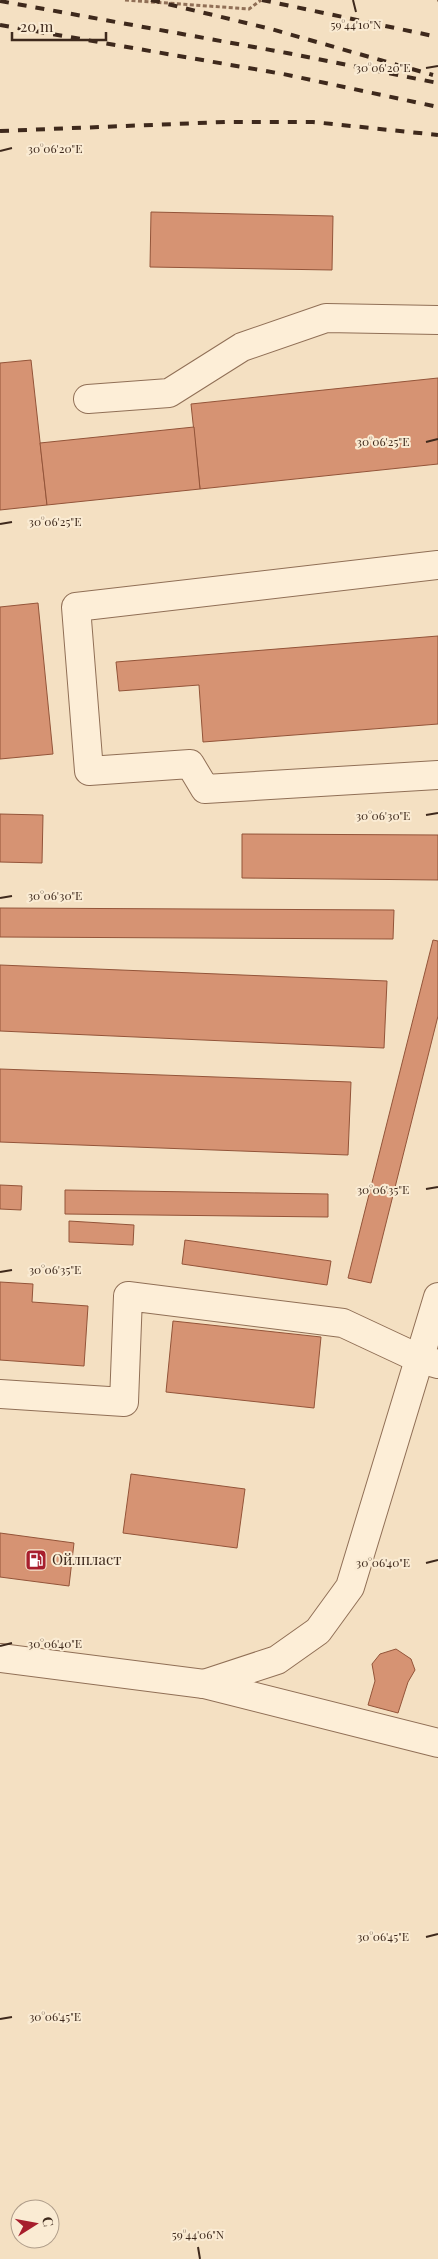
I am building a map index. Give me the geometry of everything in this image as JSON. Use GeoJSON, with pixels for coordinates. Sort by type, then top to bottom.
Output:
{"type":"FeatureCollection","features":[{"type":"Feature","properties":{"kind":"street"},"geometry":{"type":"LineString","coordinates":[[88,400],[169,393],[242,347],[326,318],[438,320]]}},
{"type":"Feature","properties":{"kind":"street"},"geometry":{"type":"LineString","coordinates":[[438,565],[76,608],[89,771],[190,764],[205,789],[438,775]]}},
{"type":"Feature","properties":{"kind":"street"},"geometry":{"type":"LineString","coordinates":[[0,1394],[124,1402],[128,1296],[343,1323],[429,1362]]}},
{"type":"Feature","properties":{"kind":"street"},"geometry":{"type":"LineString","coordinates":[[204,1684],[277,1660],[318,1631],[350,1587],[429,1362],[438,1297]]}},
{"type":"Feature","properties":{"kind":"street"},"geometry":{"type":"LineString","coordinates":[[0,1658],[204,1684],[438,1743]]}},
{"type":"Feature","properties":{"kind":"path"},"geometry":{"type":"LineString","coordinates":[[125,0],[249,9],[261,0]]}},
{"type":"Feature","properties":{"kind":"building"},"geometry":{"type":"Polygon","coordinates":[[[151,212],[333,216],[332,270],[150,267],[151,212]]]}},
{"type":"Feature","properties":{"kind":"building"},"geometry":{"type":"Polygon","coordinates":[[[31,360],[47,505],[0,510],[0,363],[31,360]]]}},
{"type":"Feature","properties":{"kind":"building"},"geometry":{"type":"Polygon","coordinates":[[[438,378],[438,464],[200,489],[191,404],[438,378]]]}},
{"type":"Feature","properties":{"kind":"building"},"geometry":{"type":"Polygon","coordinates":[[[194,427],[200,489],[47,505],[40,443],[194,427]]]}},
{"type":"Feature","properties":{"kind":"building"},"geometry":{"type":"Polygon","coordinates":[[[38,603],[53,754],[0,759],[0,607],[38,603]]]}},
{"type":"Feature","properties":{"kind":"building"},"geometry":{"type":"Polygon","coordinates":[[[438,636],[438,724],[203,742],[199,685],[119,691],[116,662],[438,636]]]}},
{"type":"Feature","properties":{"kind":"building"},"geometry":{"type":"Polygon","coordinates":[[[0,814],[43,815],[42,863],[0,862],[0,814]]]}},
{"type":"Feature","properties":{"kind":"building"},"geometry":{"type":"Polygon","coordinates":[[[242,834],[438,835],[438,880],[242,878],[242,834]]]}},
{"type":"Feature","properties":{"kind":"building"},"geometry":{"type":"Polygon","coordinates":[[[0,908],[394,910],[393,939],[0,937],[0,908]]]}},
{"type":"Feature","properties":{"kind":"building"},"geometry":{"type":"Polygon","coordinates":[[[433,940],[438,941],[438,1016],[371,1283],[348,1278],[433,940]]]}},
{"type":"Feature","properties":{"kind":"building"},"geometry":{"type":"Polygon","coordinates":[[[0,965],[387,981],[384,1048],[0,1031],[0,965]]]}},
{"type":"Feature","properties":{"kind":"building"},"geometry":{"type":"Polygon","coordinates":[[[0,1069],[351,1082],[348,1155],[0,1142],[0,1069]]]}},
{"type":"Feature","properties":{"kind":"building"},"geometry":{"type":"Polygon","coordinates":[[[0,1185],[22,1186],[21,1210],[0,1209],[0,1185]]]}},
{"type":"Feature","properties":{"kind":"building"},"geometry":{"type":"Polygon","coordinates":[[[65,1190],[328,1194],[328,1217],[65,1214],[65,1190]]]}},
{"type":"Feature","properties":{"kind":"building"},"geometry":{"type":"Polygon","coordinates":[[[69,1221],[134,1225],[133,1245],[69,1242],[69,1221]]]}},
{"type":"Feature","properties":{"kind":"building"},"geometry":{"type":"Polygon","coordinates":[[[185,1240],[331,1261],[327,1285],[182,1264],[185,1240]]]}},
{"type":"Feature","properties":{"kind":"building"},"geometry":{"type":"Polygon","coordinates":[[[0,1282],[33,1284],[32,1302],[88,1306],[84,1366],[0,1360],[0,1282]]]}},
{"type":"Feature","properties":{"kind":"building"},"geometry":{"type":"Polygon","coordinates":[[[173,1321],[321,1337],[314,1408],[166,1392],[173,1321]]]}},
{"type":"Feature","properties":{"kind":"building"},"geometry":{"type":"Polygon","coordinates":[[[131,1474],[245,1489],[237,1548],[123,1533],[131,1474]]]}},
{"type":"Feature","properties":{"kind":"building","name":"Ойлпласт"},"geometry":{"type":"Polygon","coordinates":[[[0,1533],[74,1543],[69,1586],[0,1577],[0,1533]]]}},
{"type":"Feature","properties":{"kind":"building"},"geometry":{"type":"Polygon","coordinates":[[[396,1649],[411,1659],[415,1670],[408,1682],[398,1713],[368,1705],[375,1681],[372,1664],[380,1654],[396,1649]]]}},
{"type":"Feature","properties":{"kind":"railway"},"geometry":{"type":"LineString","coordinates":[[151,0],[271,29],[433,75]]}},
{"type":"Feature","properties":{"kind":"railway"},"geometry":{"type":"LineString","coordinates":[[262,0],[438,37]]}},
{"type":"Feature","properties":{"kind":"railway"},"geometry":{"type":"LineString","coordinates":[[0,1],[287,53],[438,83]]}},
{"type":"Feature","properties":{"kind":"railway"},"geometry":{"type":"LineString","coordinates":[[0,25],[283,74],[438,107]]}},
{"type":"Feature","properties":{"kind":"railway"},"geometry":{"type":"LineString","coordinates":[[0,131],[225,122],[313,122],[438,135]]}},
{"type":"Feature","properties":{"kind":"place","name":"Ойлпласт"},"geometry":{"type":"Point","coordinates":[36,1560]}}]}
